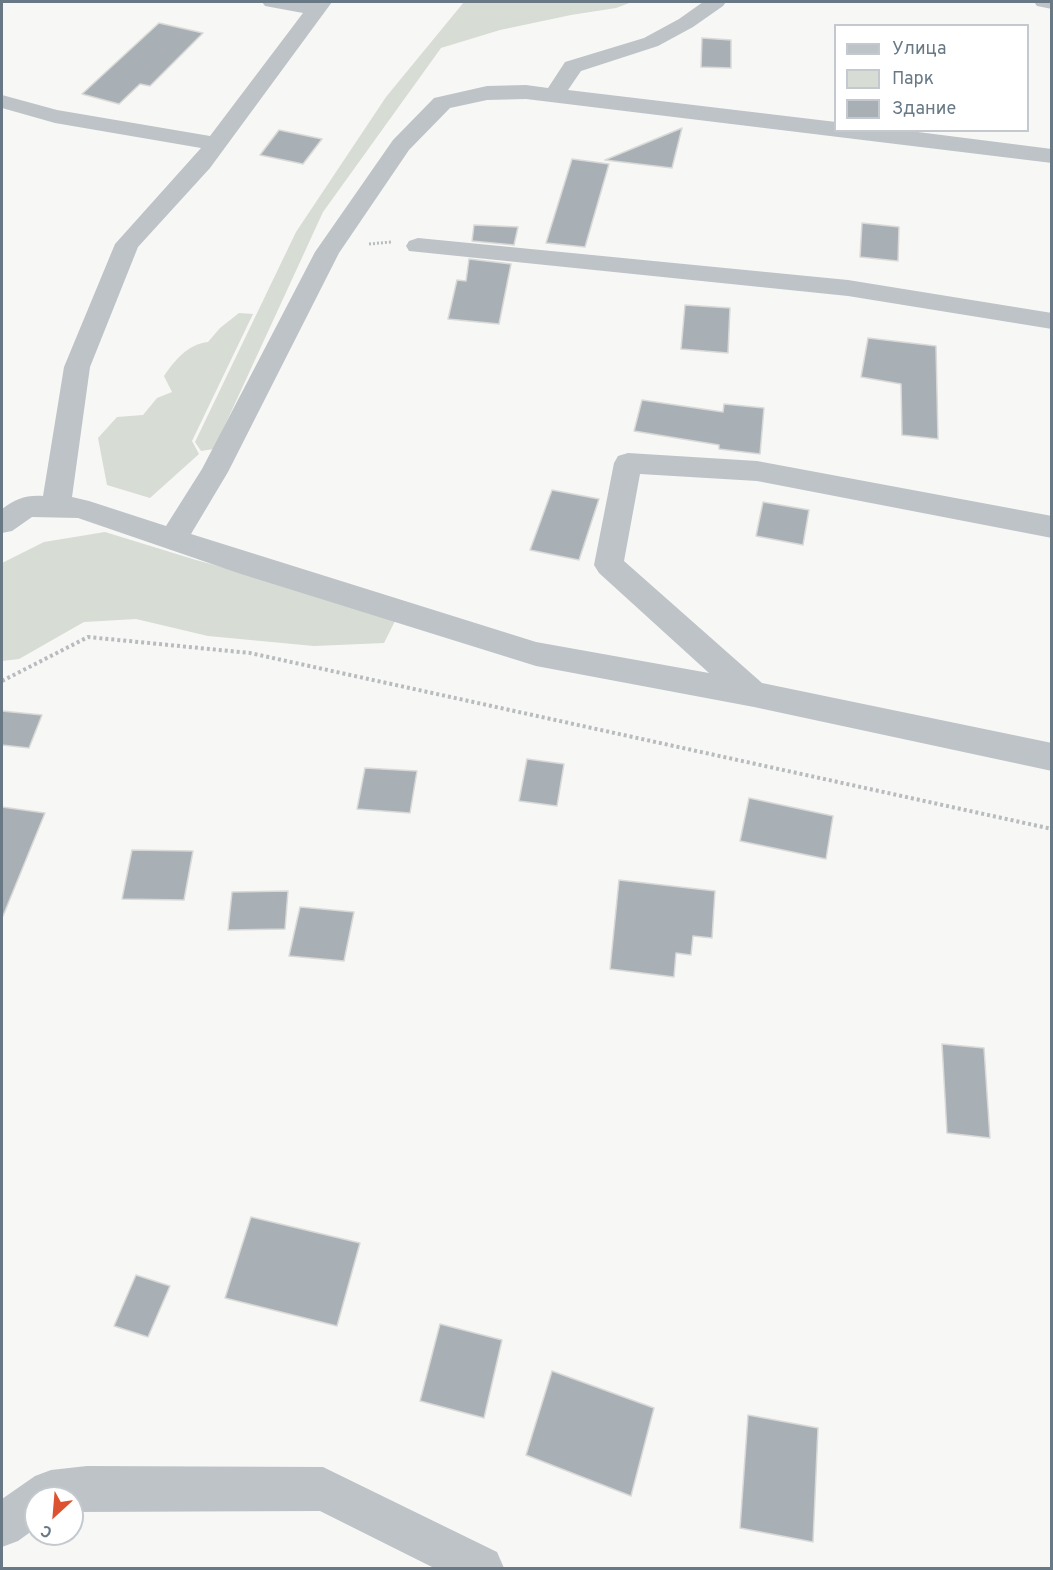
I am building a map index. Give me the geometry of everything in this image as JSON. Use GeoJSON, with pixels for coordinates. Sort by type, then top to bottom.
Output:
{"type":"FeatureCollection","features":[{"type":"Feature","properties":{"kind":"street"},"geometry":{"type":"LineString","coordinates":[[272,2],[319,5]]}},
{"type":"Feature","properties":{"kind":"street"},"geometry":{"type":"LineString","coordinates":[[555,94],[573,67],[651,42],[716,2]]}},
{"type":"Feature","properties":{"kind":"street"},"geometry":{"type":"LineString","coordinates":[[1044,2],[1052,3]]}},
{"type":"Feature","properties":{"kind":"street"},"geometry":{"type":"LineString","coordinates":[[56,507],[77,366],[127,244],[202,163],[319,5]]}},
{"type":"Feature","properties":{"kind":"street"},"geometry":{"type":"LineString","coordinates":[[173,540],[214,471],[327,252],[401,145],[442,103],[487,93],[526,92],[834,129]]}},
{"type":"Feature","properties":{"kind":"street"},"geometry":{"type":"LineString","coordinates":[[2,101],[55,116],[216,144]]}},
{"type":"Feature","properties":{"kind":"street"},"geometry":{"type":"LineString","coordinates":[[860,132],[1052,156]]}},
{"type":"Feature","properties":{"kind":"street"},"geometry":{"type":"LineString","coordinates":[[418,246],[848,288],[1052,321]]}},
{"type":"Feature","properties":{"kind":"street"},"geometry":{"type":"LineString","coordinates":[[754,694],[609,565],[628,462],[757,471],[1052,527]]}},
{"type":"Feature","properties":{"kind":"street"},"geometry":{"type":"LineString","coordinates":[[2,523],[27,506],[79,508],[262,570],[536,654],[754,694],[1052,758]]}},
{"type":"Feature","properties":{"kind":"street"},"geometry":{"type":"LineString","coordinates":[[84,1488],[323,1489],[481,1569]]}},
{"type":"Feature","properties":{"kind":"street"},"geometry":{"type":"LineString","coordinates":[[2,1524],[24,1510]]}},
{"type":"Feature","properties":{"kind":"path"},"geometry":{"type":"LineString","coordinates":[[327,252],[387,241],[418,246]]}},
{"type":"Feature","properties":{"kind":"path"},"geometry":{"type":"LineString","coordinates":[[2,681],[88,637],[250,653],[1052,829]]}},
{"type":"Feature","properties":{"kind":"green space"},"geometry":{"type":"Polygon","coordinates":[[[464,2],[632,2],[616,8],[500,30],[441,48],[323,212],[214,449],[201,451],[195,442],[296,232],[386,97],[464,2]]]}},
{"type":"Feature","properties":{"kind":"green space"},"geometry":{"type":"Polygon","coordinates":[[[239,313],[253,314],[192,441],[199,454],[150,498],[107,485],[98,438],[117,417],[143,415],[157,398],[172,392],[164,376],[173,364],[188,349],[208,342],[220,328],[239,313]]]}},
{"type":"Feature","properties":{"kind":"green space"},"geometry":{"type":"Polygon","coordinates":[[[105,532],[196,560],[398,615],[384,643],[314,646],[208,636],[136,619],[84,622],[19,659],[2,661],[2,563],[44,542],[105,532]]]}},
{"type":"Feature","properties":{"kind":"building"},"geometry":{"type":"Polygon","coordinates":[[[159,23],[203,33],[150,86],[140,84],[119,104],[82,94],[159,23]]]}},
{"type":"Feature","properties":{"kind":"building"},"geometry":{"type":"Polygon","coordinates":[[[702,38],[731,40],[731,68],[701,67],[702,38]]]}},
{"type":"Feature","properties":{"kind":"building"},"geometry":{"type":"Polygon","coordinates":[[[682,128],[672,168],[605,160],[682,128]]]}},
{"type":"Feature","properties":{"kind":"building"},"geometry":{"type":"Polygon","coordinates":[[[279,130],[322,139],[303,164],[260,155],[279,130]]]}},
{"type":"Feature","properties":{"kind":"building"},"geometry":{"type":"Polygon","coordinates":[[[572,159],[609,164],[585,247],[546,243],[572,159]]]}},
{"type":"Feature","properties":{"kind":"building"},"geometry":{"type":"Polygon","coordinates":[[[862,223],[899,227],[898,261],[860,257],[862,223]]]}},
{"type":"Feature","properties":{"kind":"building"},"geometry":{"type":"Polygon","coordinates":[[[474,225],[518,227],[514,245],[472,241],[474,225]]]}},
{"type":"Feature","properties":{"kind":"building"},"geometry":{"type":"Polygon","coordinates":[[[469,259],[511,264],[499,324],[448,319],[457,280],[466,281],[469,259]]]}},
{"type":"Feature","properties":{"kind":"building"},"geometry":{"type":"Polygon","coordinates":[[[685,305],[730,308],[728,353],[681,349],[685,305]]]}},
{"type":"Feature","properties":{"kind":"building"},"geometry":{"type":"Polygon","coordinates":[[[868,338],[936,346],[938,439],[902,435],[901,384],[861,377],[868,338]]]}},
{"type":"Feature","properties":{"kind":"building"},"geometry":{"type":"Polygon","coordinates":[[[642,400],[723,412],[724,404],[764,408],[760,454],[719,449],[719,445],[634,431],[642,400]]]}},
{"type":"Feature","properties":{"kind":"building"},"geometry":{"type":"Polygon","coordinates":[[[552,490],[599,499],[579,560],[530,550],[552,490]]]}},
{"type":"Feature","properties":{"kind":"building"},"geometry":{"type":"Polygon","coordinates":[[[763,502],[809,510],[803,545],[756,536],[763,502]]]}},
{"type":"Feature","properties":{"kind":"building"},"geometry":{"type":"Polygon","coordinates":[[[2,711],[42,715],[29,748],[2,745],[2,711]]]}},
{"type":"Feature","properties":{"kind":"building"},"geometry":{"type":"Polygon","coordinates":[[[527,759],[564,764],[557,806],[519,801],[527,759]]]}},
{"type":"Feature","properties":{"kind":"building"},"geometry":{"type":"Polygon","coordinates":[[[365,768],[417,771],[410,813],[357,809],[365,768]]]}},
{"type":"Feature","properties":{"kind":"building"},"geometry":{"type":"Polygon","coordinates":[[[749,798],[833,816],[826,859],[740,841],[749,798]]]}},
{"type":"Feature","properties":{"kind":"building"},"geometry":{"type":"Polygon","coordinates":[[[2,807],[45,813],[3,916],[2,916],[2,807]]]}},
{"type":"Feature","properties":{"kind":"building"},"geometry":{"type":"Polygon","coordinates":[[[132,850],[193,851],[184,900],[122,899],[132,850]]]}},
{"type":"Feature","properties":{"kind":"building"},"geometry":{"type":"Polygon","coordinates":[[[619,880],[715,891],[712,938],[693,936],[691,955],[676,953],[674,977],[610,969],[619,880]]]}},
{"type":"Feature","properties":{"kind":"building"},"geometry":{"type":"Polygon","coordinates":[[[288,891],[285,929],[228,930],[232,892],[288,891]]]}},
{"type":"Feature","properties":{"kind":"building"},"geometry":{"type":"Polygon","coordinates":[[[300,907],[354,912],[344,961],[289,956],[300,907]]]}},
{"type":"Feature","properties":{"kind":"building"},"geometry":{"type":"Polygon","coordinates":[[[942,1044],[984,1048],[990,1138],[947,1133],[942,1044]]]}},
{"type":"Feature","properties":{"kind":"building"},"geometry":{"type":"Polygon","coordinates":[[[251,1217],[360,1243],[337,1326],[225,1298],[251,1217]]]}},
{"type":"Feature","properties":{"kind":"building"},"geometry":{"type":"Polygon","coordinates":[[[136,1275],[170,1286],[148,1337],[114,1326],[136,1275]]]}},
{"type":"Feature","properties":{"kind":"building"},"geometry":{"type":"Polygon","coordinates":[[[440,1324],[502,1340],[484,1418],[420,1401],[440,1324]]]}},
{"type":"Feature","properties":{"kind":"building"},"geometry":{"type":"Polygon","coordinates":[[[552,1371],[654,1408],[631,1496],[526,1455],[552,1371]]]}},
{"type":"Feature","properties":{"kind":"building"},"geometry":{"type":"Polygon","coordinates":[[[748,1415],[818,1428],[813,1542],[740,1528],[748,1415]]]}}]}
